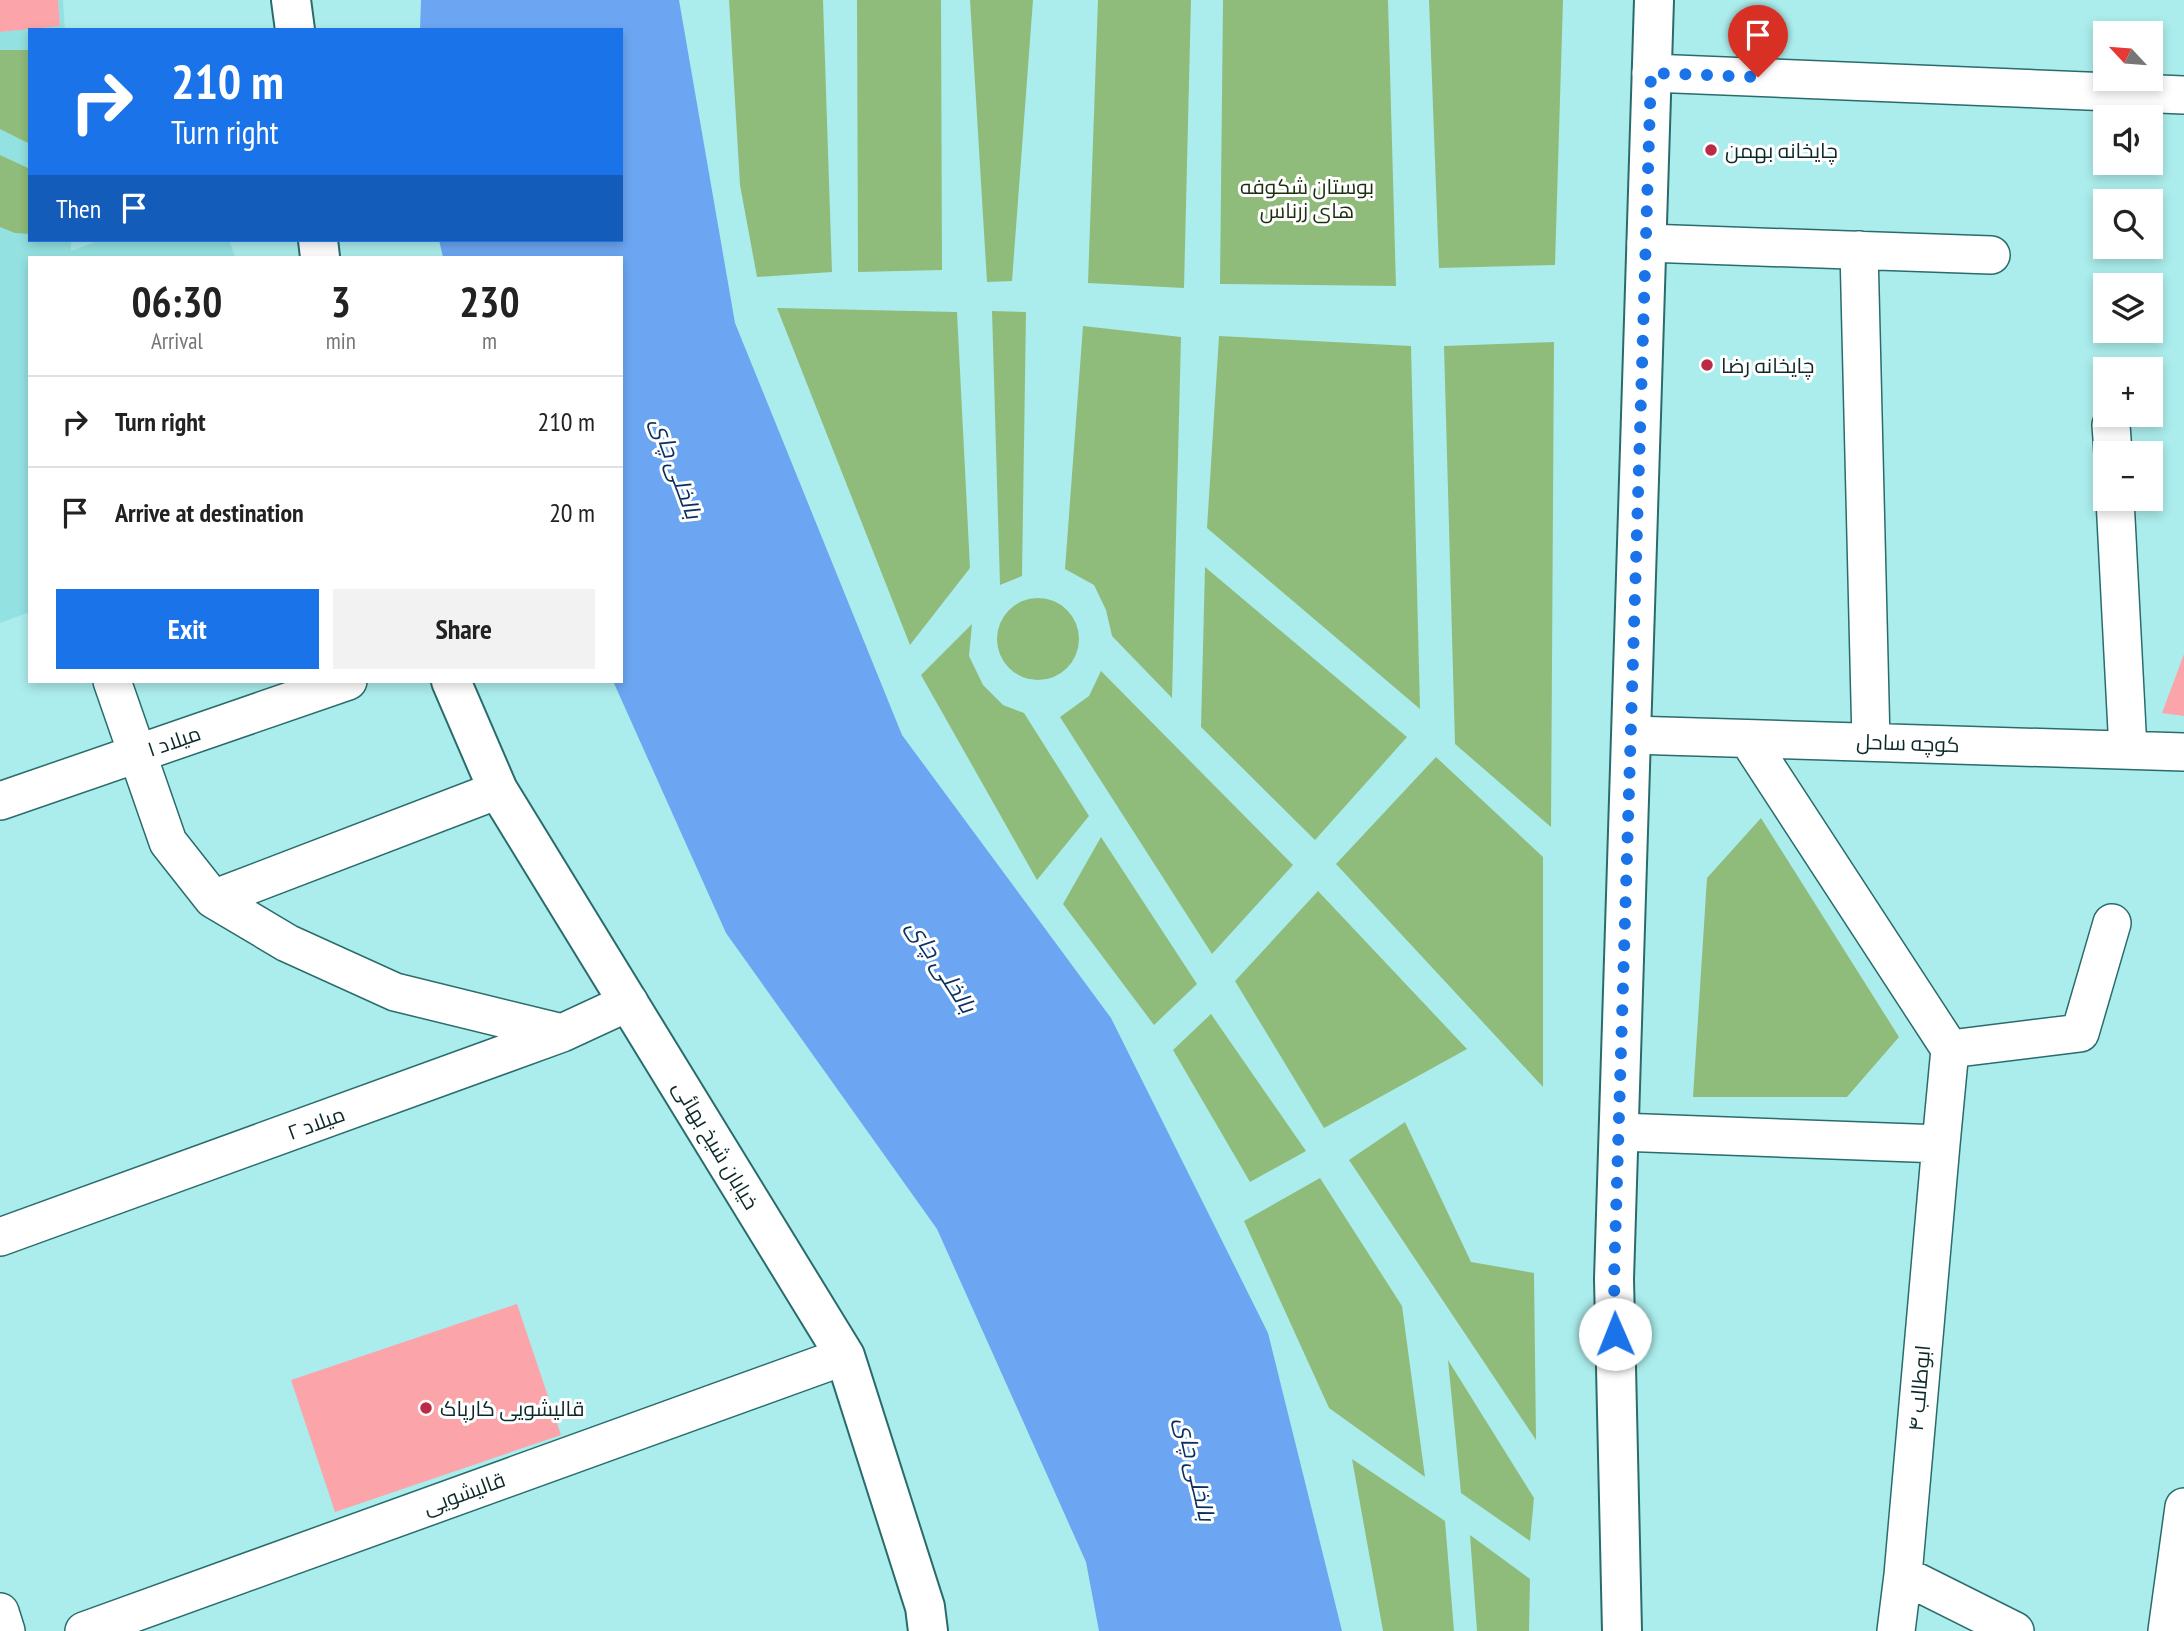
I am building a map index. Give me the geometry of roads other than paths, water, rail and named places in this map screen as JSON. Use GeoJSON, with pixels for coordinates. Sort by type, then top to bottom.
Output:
{"type":"FeatureCollection","features":[{"type":"Feature","properties":{"kind":"main road"},"geometry":{"type":"LineString","coordinates":[[291,0],[295,28]]}},
{"type":"Feature","properties":{"kind":"main road"},"geometry":{"type":"LineString","coordinates":[[1622,1631],[1614,1279],[1654,0]]}},
{"type":"Feature","properties":{"kind":"main road","name":"خیابان شیخ بهائی"},"geometry":{"type":"LineString","coordinates":[[452,683],[498,790],[845,1356],[925,1606],[928,1631]]}},
{"type":"Feature","properties":{"kind":"street"},"geometry":{"type":"LineString","coordinates":[[1651,73],[2184,95]]}},
{"type":"Feature","properties":{"kind":"street"},"geometry":{"type":"LineString","coordinates":[[1646,243],[1991,255]]}},
{"type":"Feature","properties":{"kind":"street"},"geometry":{"type":"LineString","coordinates":[[1859,250],[1871,742]]}},
{"type":"Feature","properties":{"kind":"street"},"geometry":{"type":"LineString","coordinates":[[2116,511],[2128,750]]}},
{"type":"Feature","properties":{"kind":"street"},"geometry":{"type":"LineString","coordinates":[[113,683],[168,842],[213,900],[287,943],[395,992],[562,1033]]}},
{"type":"Feature","properties":{"kind":"street","name":"میلاد ۱"},"geometry":{"type":"LineString","coordinates":[[3,795],[139,753],[342,683]]}},
{"type":"Feature","properties":{"kind":"street","name":"کوچه ساحل"},"geometry":{"type":"LineString","coordinates":[[1631,734],[2184,752]]}},
{"type":"Feature","properties":{"kind":"street"},"geometry":{"type":"LineString","coordinates":[[1748,738],[1950,1049],[2080,1033],[2112,923]]}},
{"type":"Feature","properties":{"kind":"street"},"geometry":{"type":"LineString","coordinates":[[213,900],[498,790]]}},
{"type":"Feature","properties":{"kind":"street","name":"میلاد ۲"},"geometry":{"type":"LineString","coordinates":[[0,1237],[562,1033],[629,1002]]}},
{"type":"Feature","properties":{"kind":"street","name":"ابوطالب ۴"},"geometry":{"type":"LineString","coordinates":[[1896,1631],[1950,1049]]}},
{"type":"Feature","properties":{"kind":"street"},"geometry":{"type":"LineString","coordinates":[[1619,1132],[1941,1144]]}},
{"type":"Feature","properties":{"kind":"street","name":"قالیشویی"},"geometry":{"type":"LineString","coordinates":[[84,1631],[845,1356]]}},
{"type":"Feature","properties":{"kind":"street"},"geometry":{"type":"LineString","coordinates":[[2166,1631],[2184,1507]]}},
{"type":"Feature","properties":{"kind":"street"},"geometry":{"type":"LineString","coordinates":[[1903,1574],[2015,1631]]}},
{"type":"Feature","properties":{"kind":"street"},"geometry":{"type":"LineString","coordinates":[[0,1612],[6,1631]]}},
{"type":"Feature","properties":{"kind":"water","name":"بالخلی چای"},"geometry":{"type":"Polygon","coordinates":[[[421,0],[679,0],[735,323],[902,735],[1111,1018],[1268,1333],[1342,1631],[1099,1631],[1086,1562],[937,1229],[726,933],[614,683],[623,683],[623,256],[443,256],[439,242],[623,242],[623,28],[420,28],[421,0]]]}},
{"type":"Feature","properties":{"kind":"place","name":"چایخانه بهمن"},"geometry":{"type":"Point","coordinates":[1711,150]}},
{"type":"Feature","properties":{"kind":"place","name":"چایخانه رضا"},"geometry":{"type":"Point","coordinates":[1707,365]}},
{"type":"Feature","properties":{"kind":"place","name":"قالیشویی کارپاک"},"geometry":{"type":"Point","coordinates":[426,1408]}},
{"type":"Feature","properties":{"kind":"park label","name":"بوستان شکوفه های زرناس"},"geometry":{"type":"Point","coordinates":[1307,198]}}]}
